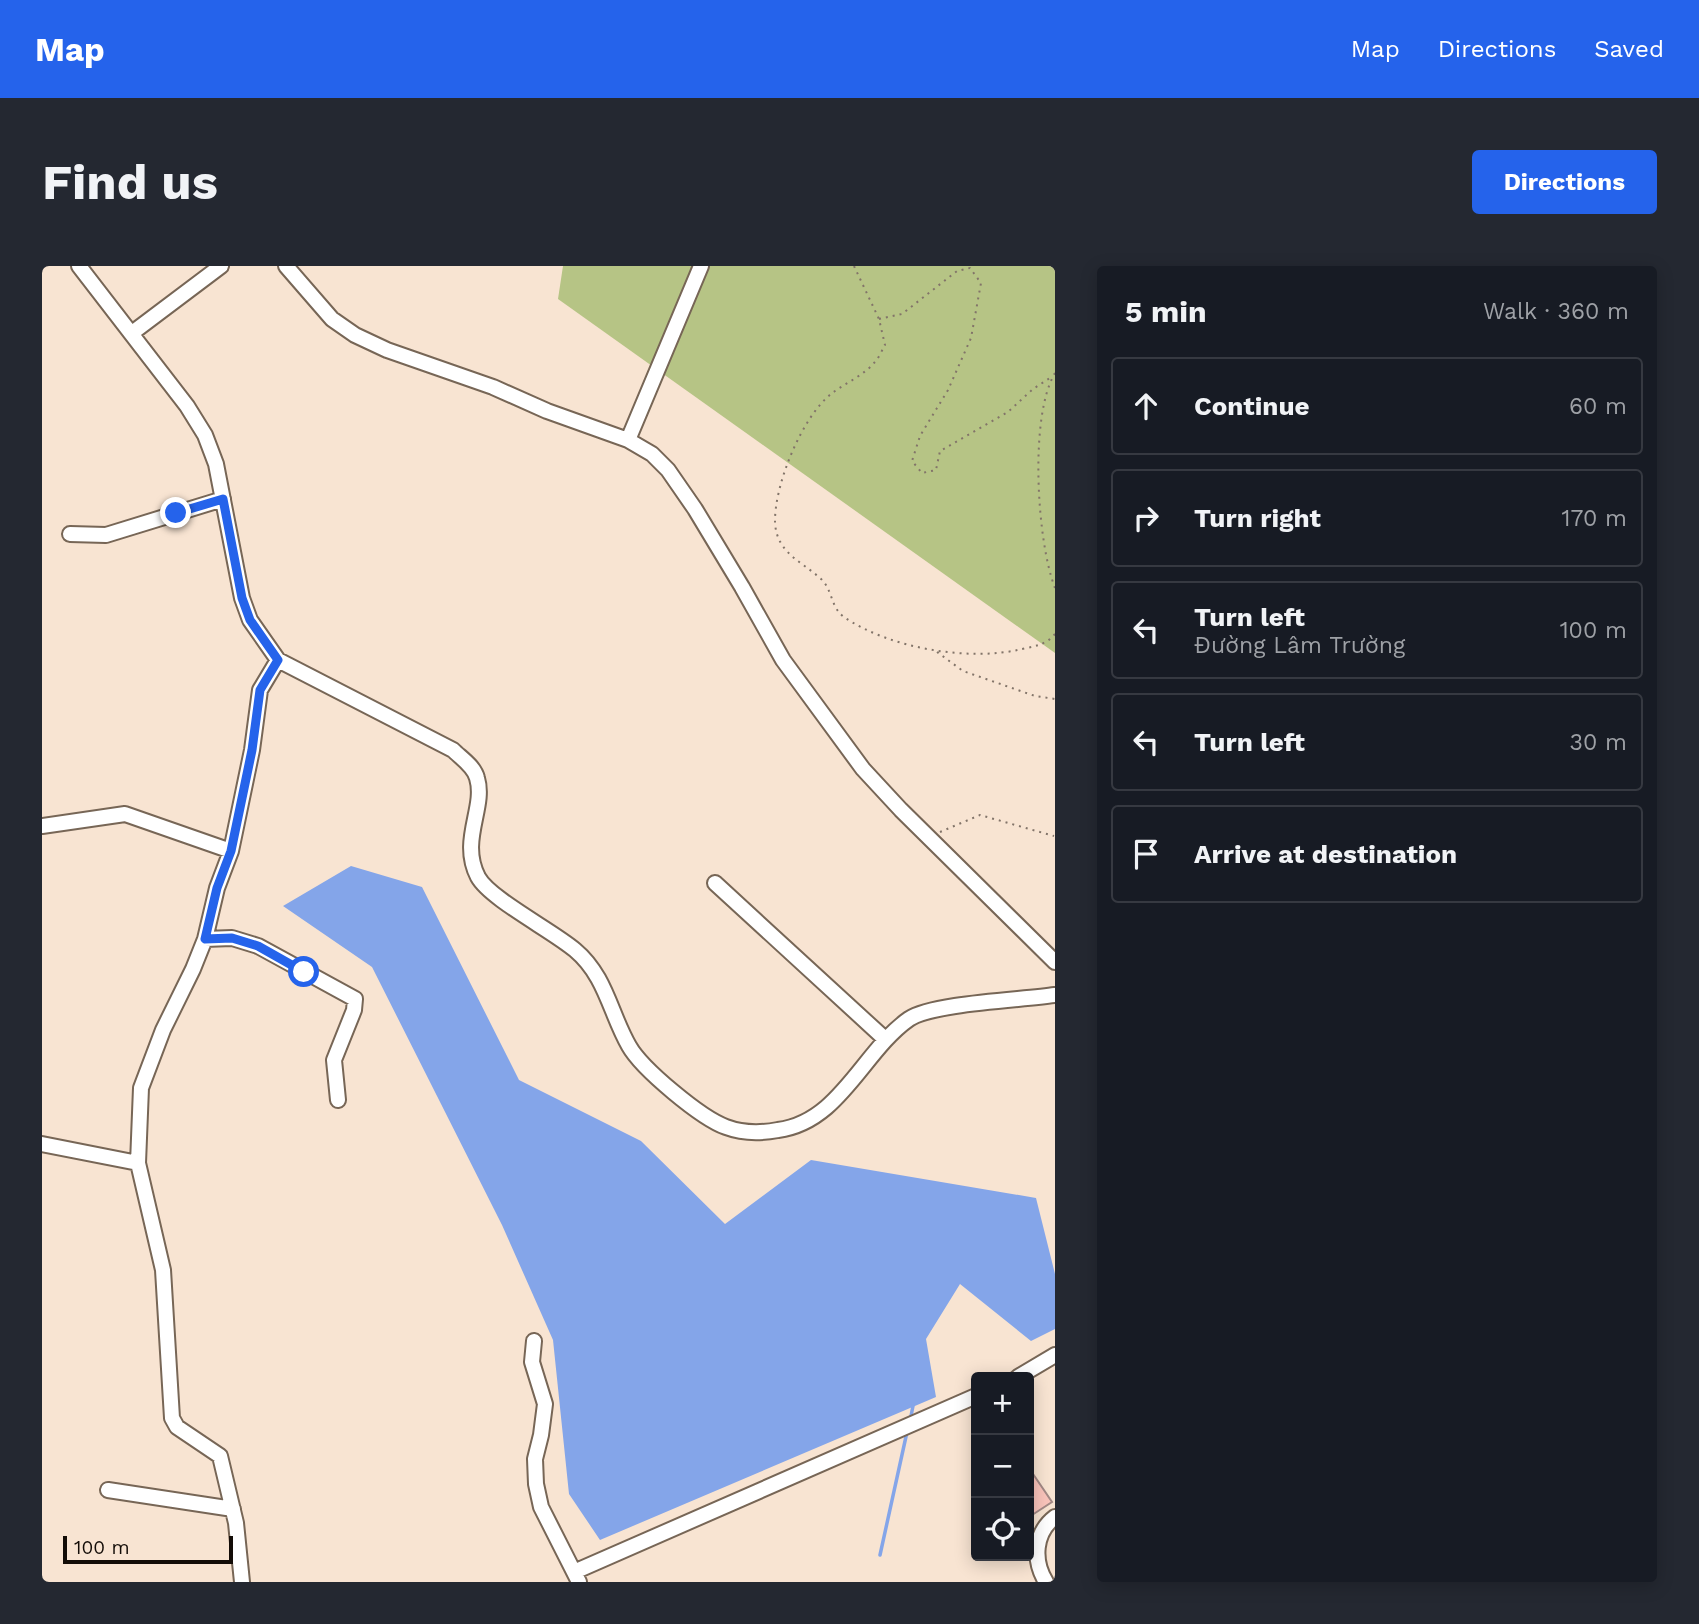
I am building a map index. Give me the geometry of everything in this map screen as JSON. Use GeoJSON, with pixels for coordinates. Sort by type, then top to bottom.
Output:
{"type":"FeatureCollection","features":[{"type":"Feature","properties":{"kind":"street"},"geometry":{"type":"LineString","coordinates":[[79,266],[187,406],[205,435],[216,464],[242,598],[250,620],[278,660],[453,750],[467,762],[477,777],[478,793],[471,839],[471,859],[479,879],[506,902],[576,950],[596,971],[631,1049],[663,1082],[701,1113],[726,1128],[752,1132],[781,1130],[804,1122],[825,1109],[858,1074],[885,1039],[911,1017],[946,1007],[1055,995]]}},
{"type":"Feature","properties":{"kind":"street"},"geometry":{"type":"LineString","coordinates":[[132,333],[221,266]]}},
{"type":"Feature","properties":{"kind":"street"},"geometry":{"type":"LineString","coordinates":[[286,266],[332,318],[355,335],[628,440],[652,454],[668,470],[743,587],[783,660],[863,769],[1055,962]]}},
{"type":"Feature","properties":{"kind":"street"},"geometry":{"type":"LineString","coordinates":[[628,440],[701,266]]}},
{"type":"Feature","properties":{"kind":"street"},"geometry":{"type":"LineString","coordinates":[[70,534],[106,535],[223,499]]}},
{"type":"Feature","properties":{"kind":"street"},"geometry":{"type":"LineString","coordinates":[[242,1582],[233,1509],[220,1456],[177,1427],[172,1418],[163,1270],[138,1163],[141,1088],[163,1030],[205,939],[217,888],[231,851],[252,750],[260,690],[278,660]]}},
{"type":"Feature","properties":{"kind":"street"},"geometry":{"type":"LineString","coordinates":[[42,826],[125,814],[231,851]]}},
{"type":"Feature","properties":{"kind":"street"},"geometry":{"type":"LineString","coordinates":[[715,883],[885,1039]]}},
{"type":"Feature","properties":{"kind":"street"},"geometry":{"type":"LineString","coordinates":[[205,939],[232,938],[258,946],[355,999],[354,1010],[334,1060],[338,1100]]}},
{"type":"Feature","properties":{"kind":"street"},"geometry":{"type":"LineString","coordinates":[[42,1144],[138,1163]]}},
{"type":"Feature","properties":{"kind":"street"},"geometry":{"type":"LineString","coordinates":[[534,1341],[532,1362],[545,1404],[535,1459],[536,1484],[541,1507],[577,1577],[971,1398]]}},
{"type":"Feature","properties":{"kind":"street"},"geometry":{"type":"LineString","coordinates":[[1026,1372],[1055,1355]]}},
{"type":"Feature","properties":{"kind":"street"},"geometry":{"type":"LineString","coordinates":[[108,1490],[233,1509]]}},
{"type":"Feature","properties":{"kind":"street"},"geometry":{"type":"LineString","coordinates":[[1045,1582],[1039,1567],[1038,1545],[1043,1530],[1055,1517]]}},
{"type":"Feature","properties":{"kind":"path"},"geometry":{"type":"LineString","coordinates":[[854,266],[880,318],[885,345],[874,363],[830,395],[816,409],[790,456],[775,524],[782,545],[788,555],[820,577],[830,588],[832,602],[841,615],[873,632],[936,651],[983,656],[1048,643],[1055,634]]}},
{"type":"Feature","properties":{"kind":"path"},"geometry":{"type":"LineString","coordinates":[[880,318],[902,313],[957,271],[970,268],[981,284],[971,338],[948,390],[920,436],[912,461],[922,473],[936,470],[940,452],[1008,412],[1055,373]]}},
{"type":"Feature","properties":{"kind":"path"},"geometry":{"type":"LineString","coordinates":[[1052,376],[1040,432],[1038,471],[1041,520],[1055,588]]}},
{"type":"Feature","properties":{"kind":"path"},"geometry":{"type":"LineString","coordinates":[[936,651],[963,671],[1055,699]]}},
{"type":"Feature","properties":{"kind":"path"},"geometry":{"type":"LineString","coordinates":[[929,837],[980,815],[1054,836]]}},
{"type":"Feature","properties":{"kind":"green space"},"geometry":{"type":"Polygon","coordinates":[[[563,266],[1055,266],[1055,653],[558,299],[563,266]]]}},
{"type":"Feature","properties":{"kind":"water"},"geometry":{"type":"Polygon","coordinates":[[[351,866],[422,887],[519,1080],[641,1141],[725,1224],[811,1160],[1036,1198],[1055,1274],[1055,1329],[1031,1341],[960,1284],[926,1339],[936,1397],[600,1540],[569,1494],[553,1340],[502,1225],[372,967],[283,906],[351,866]]]}},
{"type":"Feature","properties":{"kind":"building"},"geometry":{"type":"Polygon","coordinates":[[[1034,1475],[1052,1502],[1034,1514],[1034,1475]]]}},
{"type":"Feature","properties":{"kind":"waterway"},"geometry":{"type":"LineString","coordinates":[[910,1421],[913,1406]]}},
{"type":"Feature","properties":{"kind":"waterway"},"geometry":{"type":"LineString","coordinates":[[880,1555],[907,1432]]}},
{"type":"Feature","properties":{"kind":"route"},"geometry":{"type":"LineString","coordinates":[[176,513],[223,499],[242,598],[250,620],[278,660],[260,690],[252,750],[231,851],[217,888],[205,939],[232,938],[258,946],[304,972]]}}]}
